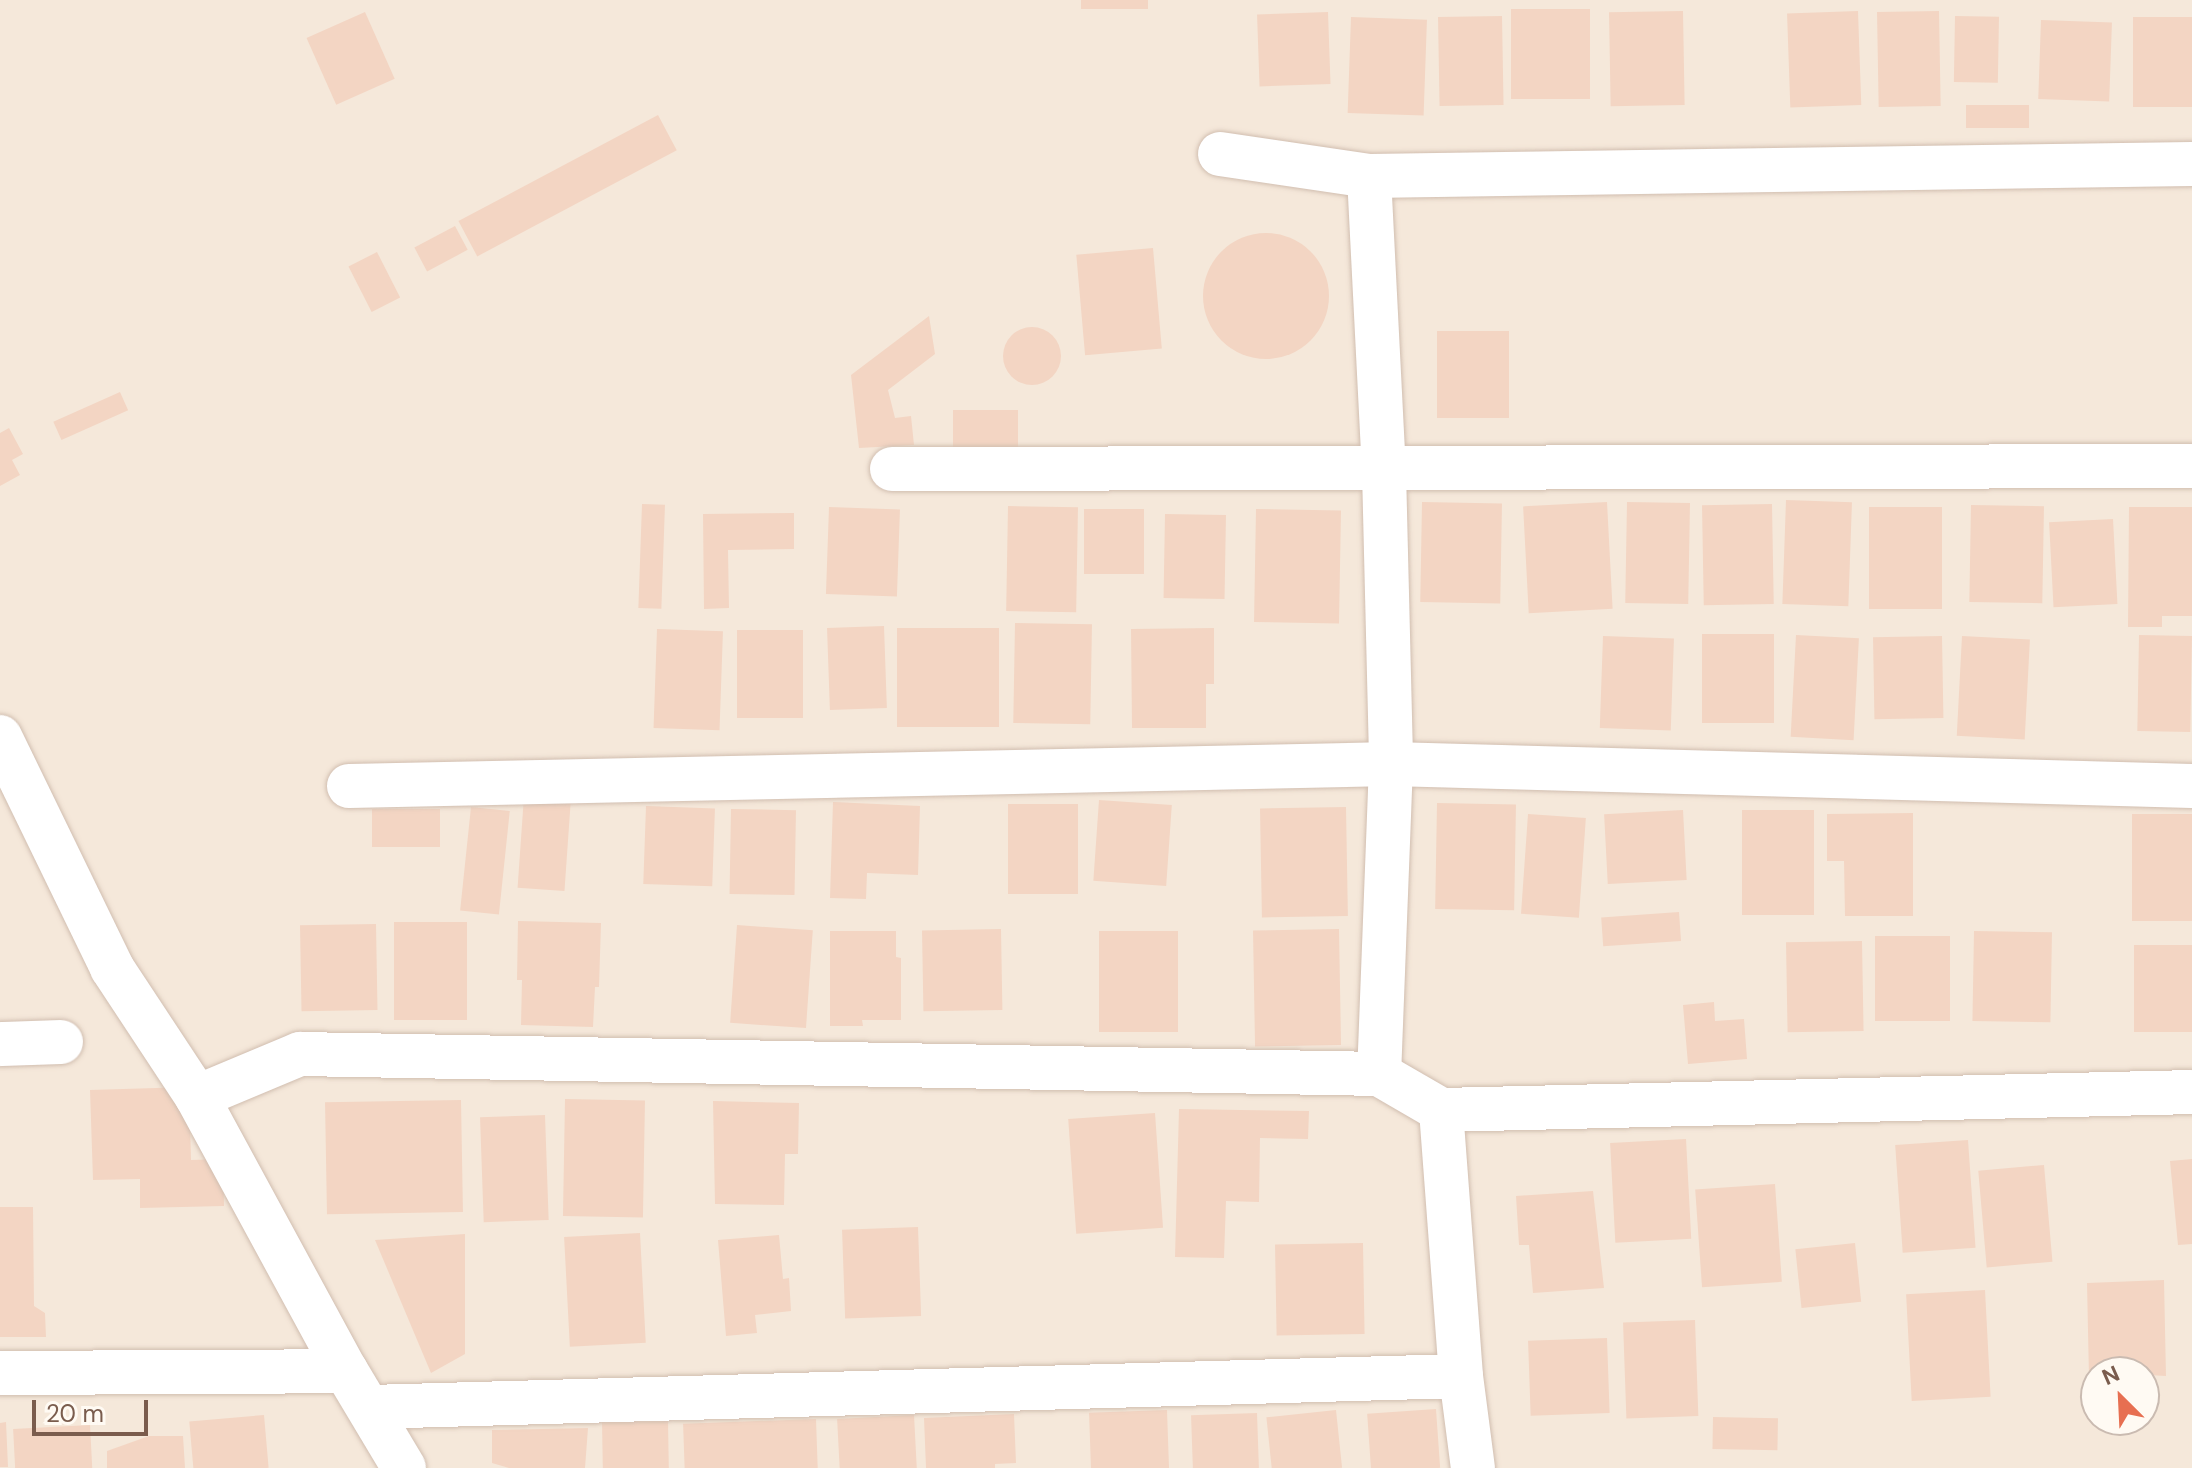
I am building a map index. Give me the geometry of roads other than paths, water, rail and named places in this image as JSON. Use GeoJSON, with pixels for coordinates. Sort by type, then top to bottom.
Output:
{"type":"FeatureCollection","features":[{"type":"Feature","properties":{"kind":"street"},"geometry":{"type":"LineString","coordinates":[[1220,154],[1369,176],[2192,164]]}},
{"type":"Feature","properties":{"kind":"street"},"geometry":{"type":"LineString","coordinates":[[1369,176],[1384,471],[1391,764],[1379,1074]]}},
{"type":"Feature","properties":{"kind":"street"},"geometry":{"type":"LineString","coordinates":[[892,469],[1384,471],[2192,466]]}},
{"type":"Feature","properties":{"kind":"street"},"geometry":{"type":"LineString","coordinates":[[0,737],[112,968],[197,1097],[346,1371],[404,1468]]}},
{"type":"Feature","properties":{"kind":"street"},"geometry":{"type":"LineString","coordinates":[[349,786],[1391,764],[2192,786]]}},
{"type":"Feature","properties":{"kind":"street"},"geometry":{"type":"LineString","coordinates":[[0,1044],[61,1042]]}},
{"type":"Feature","properties":{"kind":"street"},"geometry":{"type":"LineString","coordinates":[[197,1097],[300,1054],[1379,1074],[1441,1110],[2192,1092]]}},
{"type":"Feature","properties":{"kind":"street"},"geometry":{"type":"LineString","coordinates":[[1441,1110],[1461,1376],[1473,1468]]}},
{"type":"Feature","properties":{"kind":"street"},"geometry":{"type":"LineString","coordinates":[[0,1373],[346,1371]]}},
{"type":"Feature","properties":{"kind":"street"},"geometry":{"type":"LineString","coordinates":[[370,1407],[1461,1376]]}}]}
